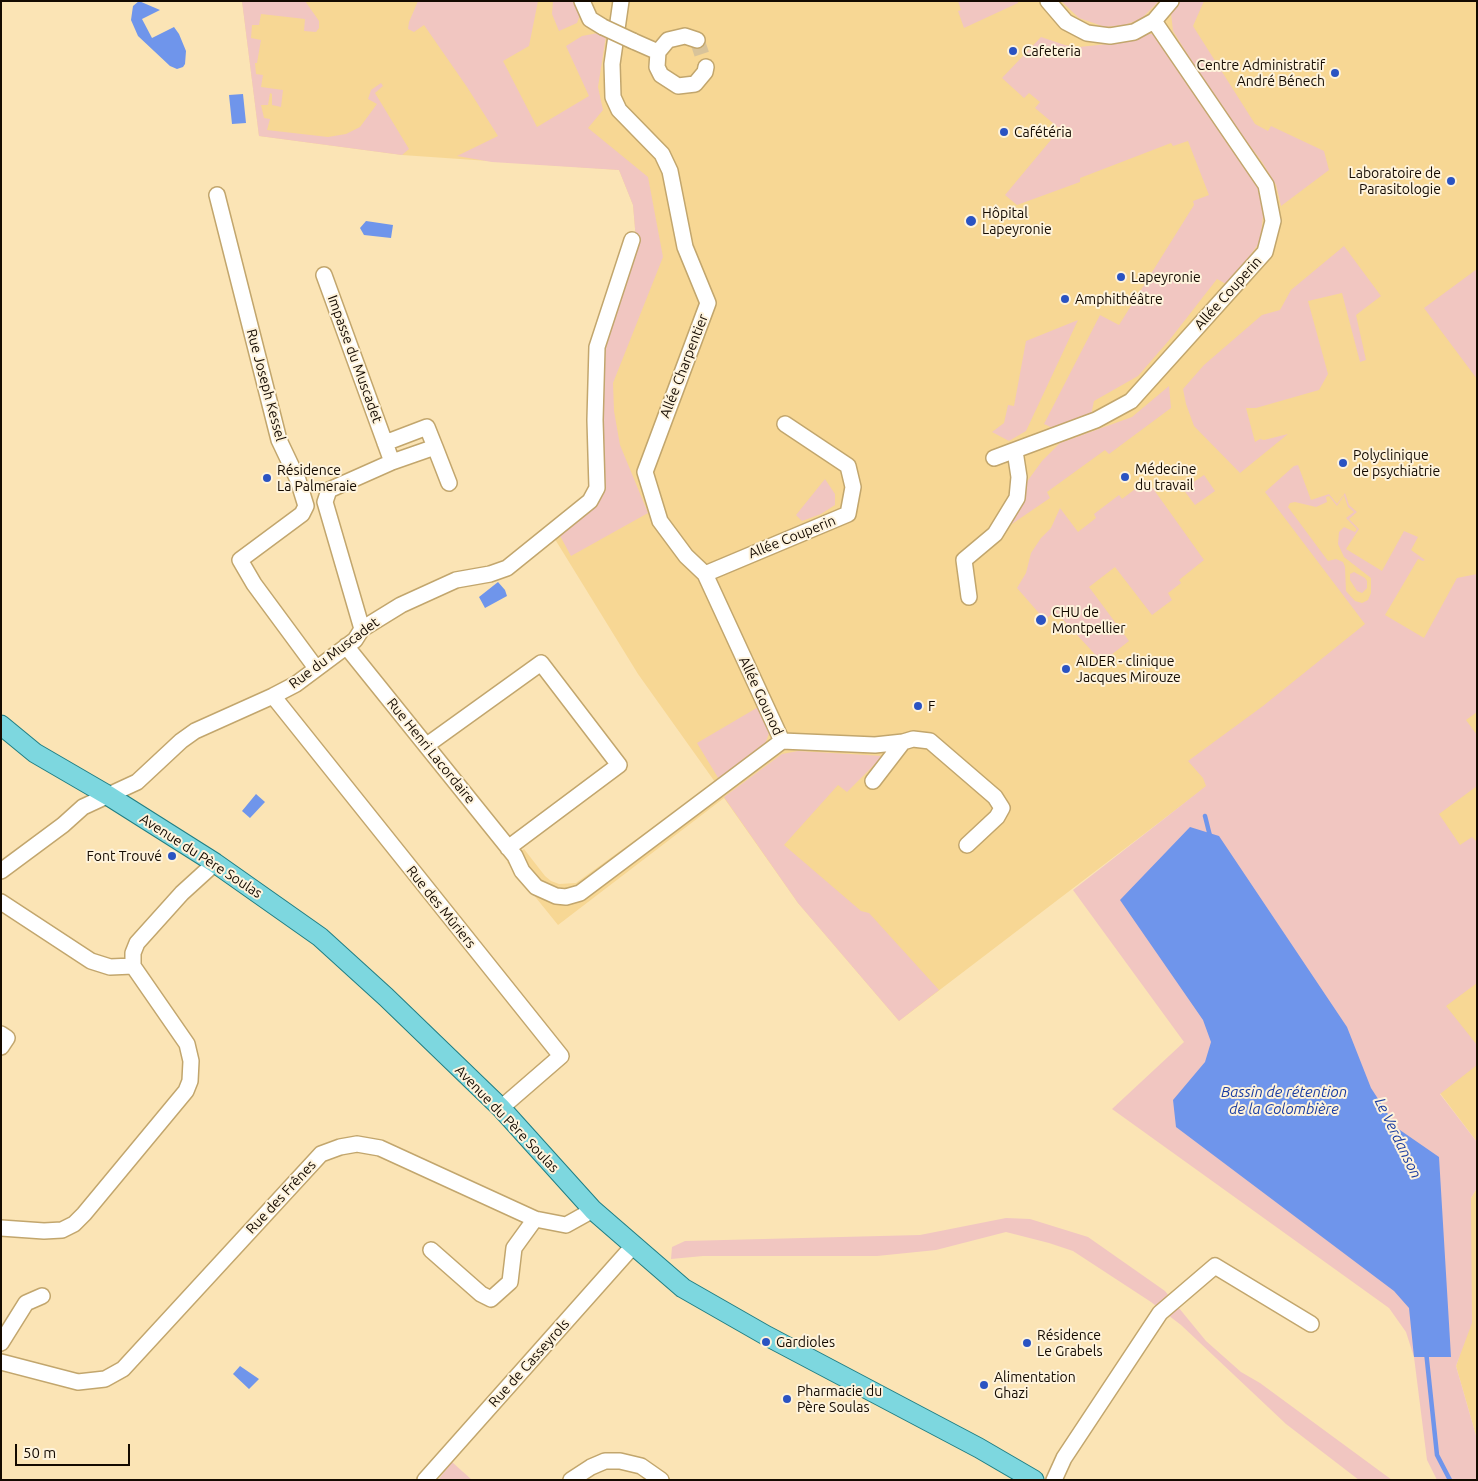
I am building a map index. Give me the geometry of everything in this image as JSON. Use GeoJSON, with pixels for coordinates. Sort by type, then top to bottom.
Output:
{"type":"FeatureCollection","features":[{"type":"Feature","properties":{"kind":"main road","name":"Avenue du Père Soulas"},"geometry":{"type":"LineString","coordinates":[[1,725],[35,753],[109,796],[215,863],[320,937],[386,997],[501,1108],[593,1210],[683,1288],[766,1336],[979,1448],[1034,1480]]}},
{"type":"Feature","properties":{"kind":"street"},"geometry":{"type":"LineString","coordinates":[[582,1],[590,19],[610,25],[633,41],[658,52]]}},
{"type":"Feature","properties":{"kind":"street","name":"Allée Charpentier"},"geometry":{"type":"LineString","coordinates":[[621,1],[610,25],[615,43],[611,81],[613,97],[619,110],[662,154],[670,171],[685,247],[708,304],[645,472],[660,521],[686,556],[705,574]]}},
{"type":"Feature","properties":{"kind":"street"},"geometry":{"type":"LineString","coordinates":[[1048,1],[1066,22],[1087,33],[1110,36],[1134,32],[1154,21],[1171,1]]}},
{"type":"Feature","properties":{"kind":"street","name":"Allée Couperin"},"geometry":{"type":"LineString","coordinates":[[994,458],[1096,420],[1130,401],[1265,252],[1273,221],[1266,185],[1154,21]]}},
{"type":"Feature","properties":{"kind":"street"},"geometry":{"type":"LineString","coordinates":[[697,40],[685,36],[677,36],[662,44],[658,52],[657,67],[661,75],[678,86],[695,84],[705,72],[706,67]]}},
{"type":"Feature","properties":{"kind":"street","name":"Rue Joseph Kessel"},"geometry":{"type":"LineString","coordinates":[[217,195],[279,440],[298,480],[306,506],[302,514],[240,560],[254,584],[316,668]]}},
{"type":"Feature","properties":{"kind":"street","name":"Rue du Muscadet"},"geometry":{"type":"LineString","coordinates":[[1,872],[63,825],[82,807],[137,782],[181,741],[195,731],[296,684],[355,640],[362,629],[401,605],[443,586],[507,568],[590,501],[597,488],[595,420],[597,347],[632,240]]}},
{"type":"Feature","properties":{"kind":"street","name":"Impasse du Muscadet"},"geometry":{"type":"LineString","coordinates":[[324,274],[392,462]]}},
{"type":"Feature","properties":{"kind":"street","name":"Allée Couperin"},"geometry":{"type":"LineString","coordinates":[[705,574],[848,514],[853,487],[848,466],[786,424]]}},
{"type":"Feature","properties":{"kind":"street"},"geometry":{"type":"LineString","coordinates":[[385,443],[427,427],[449,483]]}},
{"type":"Feature","properties":{"kind":"street"},"geometry":{"type":"LineString","coordinates":[[362,629],[325,502],[329,490],[392,462],[435,446]]}},
{"type":"Feature","properties":{"kind":"street"},"geometry":{"type":"LineString","coordinates":[[969,597],[964,560],[995,534],[1017,498],[1019,477],[1015,451]]}},
{"type":"Feature","properties":{"kind":"street","name":"Allée Gounod"},"geometry":{"type":"LineString","coordinates":[[705,574],[782,741],[714,793]]}},
{"type":"Feature","properties":{"kind":"street","name":"Rue Henri Lacordaire"},"geometry":{"type":"LineString","coordinates":[[346,646],[512,852],[522,871],[536,887],[549,894],[566,897],[580,893],[714,793]]}},
{"type":"Feature","properties":{"kind":"street"},"geometry":{"type":"LineString","coordinates":[[427,745],[541,662],[619,765],[512,852]]}},
{"type":"Feature","properties":{"kind":"street","name":"Rue des Mûriers"},"geometry":{"type":"LineString","coordinates":[[273,696],[560,1056],[501,1108]]}},
{"type":"Feature","properties":{"kind":"street"},"geometry":{"type":"LineString","coordinates":[[782,741],[875,746],[913,739],[930,741],[998,801],[1002,812],[967,845]]}},
{"type":"Feature","properties":{"kind":"street"},"geometry":{"type":"LineString","coordinates":[[873,781],[903,742]]}},
{"type":"Feature","properties":{"kind":"street"},"geometry":{"type":"LineString","coordinates":[[1,1228],[44,1231],[62,1230],[74,1224],[186,1090],[190,1081],[191,1061],[187,1044],[133,966],[132,953],[137,943],[182,893],[215,863]]}},
{"type":"Feature","properties":{"kind":"street"},"geometry":{"type":"LineString","coordinates":[[1,902],[91,961],[110,967],[133,966]]}},
{"type":"Feature","properties":{"kind":"street"},"geometry":{"type":"LineString","coordinates":[[1,1034],[7,1038],[1,1047]]}},
{"type":"Feature","properties":{"kind":"street","name":"Rue des Frênes"},"geometry":{"type":"LineString","coordinates":[[1,1362],[78,1382],[105,1380],[123,1369],[321,1154],[340,1147],[357,1144],[380,1148],[535,1219],[566,1225],[593,1210]]}},
{"type":"Feature","properties":{"kind":"street"},"geometry":{"type":"LineString","coordinates":[[430,1250],[481,1294],[491,1299],[510,1282],[514,1248],[535,1219]]}},
{"type":"Feature","properties":{"kind":"street","name":"Rue de Casseyrols"},"geometry":{"type":"LineString","coordinates":[[425,1480],[633,1246]]}},
{"type":"Feature","properties":{"kind":"street"},"geometry":{"type":"LineString","coordinates":[[1054,1480],[1064,1458],[1160,1313],[1215,1266],[1310,1324]]}},
{"type":"Feature","properties":{"kind":"street"},"geometry":{"type":"LineString","coordinates":[[1,1342],[26,1304],[42,1296]]}},
{"type":"Feature","properties":{"kind":"street"},"geometry":{"type":"LineString","coordinates":[[571,1480],[591,1467],[605,1461],[620,1461],[641,1466],[661,1480]]}},
{"type":"Feature","properties":{"kind":"shaded area","name":"CHU de Montpellier"},"geometry":{"type":"Polygon","coordinates":[[[242,1],[1477,1],[1477,1142],[1207,786],[899,1021],[798,903],[724,798],[558,925],[507,862],[524,849],[551,881],[559,884],[576,883],[715,782],[638,674],[553,536],[602,484],[605,346],[636,240],[633,205],[619,170],[402,155],[259,136],[242,1]]]}},
{"type":"Feature","properties":{"kind":"shaded area"},"geometry":{"type":"Polygon","coordinates":[[[242,1],[305,1],[319,21],[319,28],[316,32],[304,31],[305,19],[261,14],[259,25],[252,25],[251,38],[261,40],[257,63],[255,63],[256,74],[263,75],[261,87],[283,90],[281,107],[272,105],[272,94],[270,93],[268,105],[261,105],[264,118],[270,119],[267,130],[328,137],[346,134],[360,127],[377,104],[368,99],[371,90],[381,83],[383,86],[375,93],[409,149],[402,155],[259,136],[242,1]]]}},
{"type":"Feature","properties":{"kind":"shaded area"},"geometry":{"type":"Polygon","coordinates":[[[418,1],[538,1],[529,46],[503,61],[537,127],[589,96],[566,46],[582,36],[598,33],[606,36],[598,87],[603,110],[588,128],[648,177],[663,257],[613,383],[614,411],[620,445],[648,513],[571,556],[558,532],[602,484],[605,346],[636,240],[633,205],[619,170],[492,162],[457,156],[498,136],[424,25],[414,32],[408,29],[418,1]]]}},
{"type":"Feature","properties":{"kind":"shaded area"},"geometry":{"type":"Polygon","coordinates":[[[553,1],[577,1],[580,15],[577,23],[559,31],[552,14],[553,1]]]}},
{"type":"Feature","properties":{"kind":"shaded area"},"geometry":{"type":"Polygon","coordinates":[[[958,1],[1018,1],[1018,3],[964,28],[958,11],[961,10],[958,1]]]}},
{"type":"Feature","properties":{"kind":"shaded area"},"geometry":{"type":"Polygon","coordinates":[[[1061,1],[1159,1],[1143,17],[1133,22],[1105,27],[1079,18],[1061,1]]]}},
{"type":"Feature","properties":{"kind":"shaded area"},"geometry":{"type":"Polygon","coordinates":[[[1177,1],[1204,1],[1193,26],[1255,124],[1268,131],[1271,126],[1324,151],[1329,170],[1281,206],[1276,185],[1262,162],[1217,102],[1173,31],[1171,13],[1177,1]]]}},
{"type":"Feature","properties":{"kind":"shaded area"},"geometry":{"type":"Polygon","coordinates":[[[1147,34],[1157,34],[1261,190],[1263,216],[1260,242],[1228,285],[1217,279],[1171,338],[1138,376],[1094,401],[1091,415],[1055,429],[1044,424],[1100,315],[1119,325],[1194,205],[1193,201],[1209,195],[1188,141],[1173,146],[1171,143],[1080,178],[1080,182],[1017,205],[1005,195],[1060,129],[1035,108],[1040,102],[1029,93],[1024,98],[1002,78],[1041,37],[1065,45],[1079,47],[1108,44],[1147,34]]]}},
{"type":"Feature","properties":{"kind":"shaded area"},"geometry":{"type":"Polygon","coordinates":[[[1344,246],[1381,296],[1356,315],[1366,360],[1360,362],[1342,293],[1308,301],[1328,374],[1319,390],[1256,408],[1246,408],[1255,442],[1260,439],[1264,440],[1288,434],[1240,473],[1194,426],[1183,389],[1204,365],[1262,315],[1280,310],[1291,290],[1344,246]]]}},
{"type":"Feature","properties":{"kind":"shaded area"},"geometry":{"type":"Polygon","coordinates":[[[1477,269],[1477,379],[1424,308],[1477,269]]]}},
{"type":"Feature","properties":{"kind":"shaded area"},"geometry":{"type":"Polygon","coordinates":[[[1078,320],[1026,431],[1009,441],[992,432],[1004,423],[1008,405],[1014,406],[1026,341],[1078,320]]]}},
{"type":"Feature","properties":{"kind":"shaded area"},"geometry":{"type":"Polygon","coordinates":[[[1169,386],[1171,408],[1109,454],[1105,450],[1047,492],[1050,498],[1006,528],[1026,483],[1042,461],[1060,443],[1132,417],[1169,386]]]}},
{"type":"Feature","properties":{"kind":"shaded area"},"geometry":{"type":"Polygon","coordinates":[[[1298,465],[1311,500],[1329,494],[1337,504],[1345,493],[1349,505],[1357,512],[1349,519],[1359,529],[1346,549],[1382,571],[1404,531],[1418,537],[1411,550],[1425,560],[1418,559],[1385,615],[1424,638],[1457,578],[1477,574],[1477,712],[1466,720],[1477,735],[1477,786],[1439,814],[1460,845],[1472,837],[1477,842],[1477,983],[1446,1006],[1477,1045],[1477,1065],[1440,1094],[1477,1142],[1477,1188],[1471,1198],[1472,1323],[1456,1366],[1477,1439],[1477,1480],[1437,1480],[1427,1460],[1414,1357],[1406,1332],[1389,1308],[1112,1109],[1184,1042],[1073,890],[1206,786],[1203,778],[1188,761],[1263,706],[1365,624],[1265,492],[1294,466],[1298,465]],[[1344,495],[1337,506],[1329,496],[1326,497],[1327,502],[1316,507],[1295,502],[1290,503],[1288,507],[1328,561],[1336,559],[1343,562],[1346,591],[1355,601],[1362,603],[1368,600],[1371,593],[1371,578],[1344,557],[1338,544],[1339,532],[1344,527],[1355,532],[1357,529],[1346,518],[1354,512],[1348,507],[1344,495]]]}},
{"type":"Feature","properties":{"kind":"shaded area"},"geometry":{"type":"Polygon","coordinates":[[[1204,475],[1215,491],[1195,505],[1183,489],[1204,475]]]}},
{"type":"Feature","properties":{"kind":"shaded area"},"geometry":{"type":"Polygon","coordinates":[[[825,479],[835,494],[835,505],[821,514],[802,521],[796,515],[825,479]]]}},
{"type":"Feature","properties":{"kind":"shaded area"},"geometry":{"type":"Polygon","coordinates":[[[1147,480],[1204,560],[1179,580],[1181,583],[1168,593],[1172,600],[1152,615],[1115,567],[1089,587],[1129,641],[1102,662],[1055,611],[1045,620],[1017,588],[1026,573],[1031,553],[1041,538],[1051,528],[1060,508],[1078,532],[1096,518],[1094,514],[1119,495],[1122,499],[1147,480]]]}},
{"type":"Feature","properties":{"kind":"shaded area"},"geometry":{"type":"Polygon","coordinates":[[[1354,572],[1367,581],[1367,588],[1362,593],[1357,591],[1350,580],[1350,574],[1354,572]]]}},
{"type":"Feature","properties":{"kind":"shaded area"},"geometry":{"type":"Polygon","coordinates":[[[760,706],[771,728],[765,744],[757,754],[720,781],[697,743],[760,706]]]}},
{"type":"Feature","properties":{"kind":"shaded area"},"geometry":{"type":"Polygon","coordinates":[[[798,751],[883,756],[847,792],[838,785],[784,845],[861,911],[869,913],[939,990],[899,1021],[798,903],[724,797],[782,754],[798,751]]]}},
{"type":"Feature","properties":{"kind":"shaded area"},"geometry":{"type":"Polygon","coordinates":[[[1477,1188],[1477,1439],[1456,1366],[1470,1324],[1471,1198],[1477,1188]]]}},
{"type":"Feature","properties":{"kind":"shaded area"},"geometry":{"type":"Polygon","coordinates":[[[1006,1218],[1030,1219],[1088,1237],[1165,1291],[1206,1341],[1241,1372],[1260,1383],[1392,1480],[1359,1480],[1286,1424],[1181,1325],[1151,1302],[1073,1251],[1049,1243],[1006,1232],[936,1250],[877,1256],[703,1256],[671,1259],[672,1247],[685,1241],[920,1235],[1006,1218]]]}},
{"type":"Feature","properties":{"kind":"shaded area"},"geometry":{"type":"Polygon","coordinates":[[[452,1462],[472,1480],[438,1480],[452,1462]]]}},
{"type":"Feature","properties":{"kind":"water"},"geometry":{"type":"Polygon","coordinates":[[[139,1],[160,10],[142,19],[152,38],[174,27],[179,34],[186,51],[183,67],[177,69],[170,66],[138,36],[131,20],[133,6],[139,1]]]}},
{"type":"Feature","properties":{"kind":"water"},"geometry":{"type":"Polygon","coordinates":[[[243,94],[246,123],[232,124],[229,95],[243,94]]]}},
{"type":"Feature","properties":{"kind":"water"},"geometry":{"type":"Polygon","coordinates":[[[366,221],[393,225],[391,238],[364,235],[360,228],[366,221]]]}},
{"type":"Feature","properties":{"kind":"water"},"geometry":{"type":"Polygon","coordinates":[[[498,582],[505,590],[507,596],[485,608],[479,597],[498,582]]]}},
{"type":"Feature","properties":{"kind":"water"},"geometry":{"type":"Polygon","coordinates":[[[256,794],[265,802],[250,818],[242,811],[256,794]]]}},
{"type":"Feature","properties":{"kind":"water","name":"Bassin de rétention de la Colombière"},"geometry":{"type":"Polygon","coordinates":[[[1190,827],[1219,836],[1347,1027],[1371,1088],[1397,1128],[1439,1157],[1451,1357],[1414,1357],[1409,1308],[1394,1291],[1176,1127],[1173,1100],[1205,1062],[1211,1042],[1203,1020],[1120,900],[1190,827]]]}},
{"type":"Feature","properties":{"kind":"water"},"geometry":{"type":"Polygon","coordinates":[[[240,1366],[259,1379],[249,1389],[233,1374],[240,1366]]]}},
{"type":"Feature","properties":{"kind":"waterway","name":"Le Verdanson"},"geometry":{"type":"LineString","coordinates":[[1205,816],[1210,836]]}},
{"type":"Feature","properties":{"kind":"waterway","name":"Le Verdanson"},"geometry":{"type":"LineString","coordinates":[[1426,1351],[1437,1455],[1450,1480]]}},
{"type":"Feature","properties":{"kind":"tunnel"},"geometry":{"type":"LineString","coordinates":[[697,40],[706,67]]}},
{"type":"Feature","properties":{"kind":"place","name":"Cafeteria"},"geometry":{"type":"Point","coordinates":[1013,51]}},
{"type":"Feature","properties":{"kind":"place","name":"Centre Administratif André Bénech"},"geometry":{"type":"Point","coordinates":[1335,73]}},
{"type":"Feature","properties":{"kind":"place","name":"Cafétéria"},"geometry":{"type":"Point","coordinates":[1004,132]}},
{"type":"Feature","properties":{"kind":"place","name":"Laboratoire de Parasitologie"},"geometry":{"type":"Point","coordinates":[1451,181]}},
{"type":"Feature","properties":{"kind":"place","name":"Hôpital Lapeyronie"},"geometry":{"type":"Point","coordinates":[971,221]}},
{"type":"Feature","properties":{"kind":"place","name":"Lapeyronie"},"geometry":{"type":"Point","coordinates":[1121,277]}},
{"type":"Feature","properties":{"kind":"place","name":"Amphithéâtre"},"geometry":{"type":"Point","coordinates":[1065,299]}},
{"type":"Feature","properties":{"kind":"place","name":"Polyclinique de psychiatrie"},"geometry":{"type":"Point","coordinates":[1343,463]}},
{"type":"Feature","properties":{"kind":"place","name":"Médecine du travail"},"geometry":{"type":"Point","coordinates":[1125,477]}},
{"type":"Feature","properties":{"kind":"place","name":"Résidence La Palmeraie"},"geometry":{"type":"Point","coordinates":[267,478]}},
{"type":"Feature","properties":{"kind":"place","name":"CHU de Montpellier"},"geometry":{"type":"Point","coordinates":[1041,620]}},
{"type":"Feature","properties":{"kind":"place","name":"AIDER - clinique Jacques Mirouze"},"geometry":{"type":"Point","coordinates":[1066,669]}},
{"type":"Feature","properties":{"kind":"place","name":"F"},"geometry":{"type":"Point","coordinates":[918,706]}},
{"type":"Feature","properties":{"kind":"place","name":"Font Trouvé"},"geometry":{"type":"Point","coordinates":[172,856]}},
{"type":"Feature","properties":{"kind":"place","name":"Gardioles"},"geometry":{"type":"Point","coordinates":[766,1342]}},
{"type":"Feature","properties":{"kind":"place","name":"Résidence Le Grabels"},"geometry":{"type":"Point","coordinates":[1027,1343]}},
{"type":"Feature","properties":{"kind":"place","name":"Alimentation Ghazi"},"geometry":{"type":"Point","coordinates":[984,1385]}},
{"type":"Feature","properties":{"kind":"place","name":"Pharmacie du Père Soulas"},"geometry":{"type":"Point","coordinates":[787,1399]}}]}
